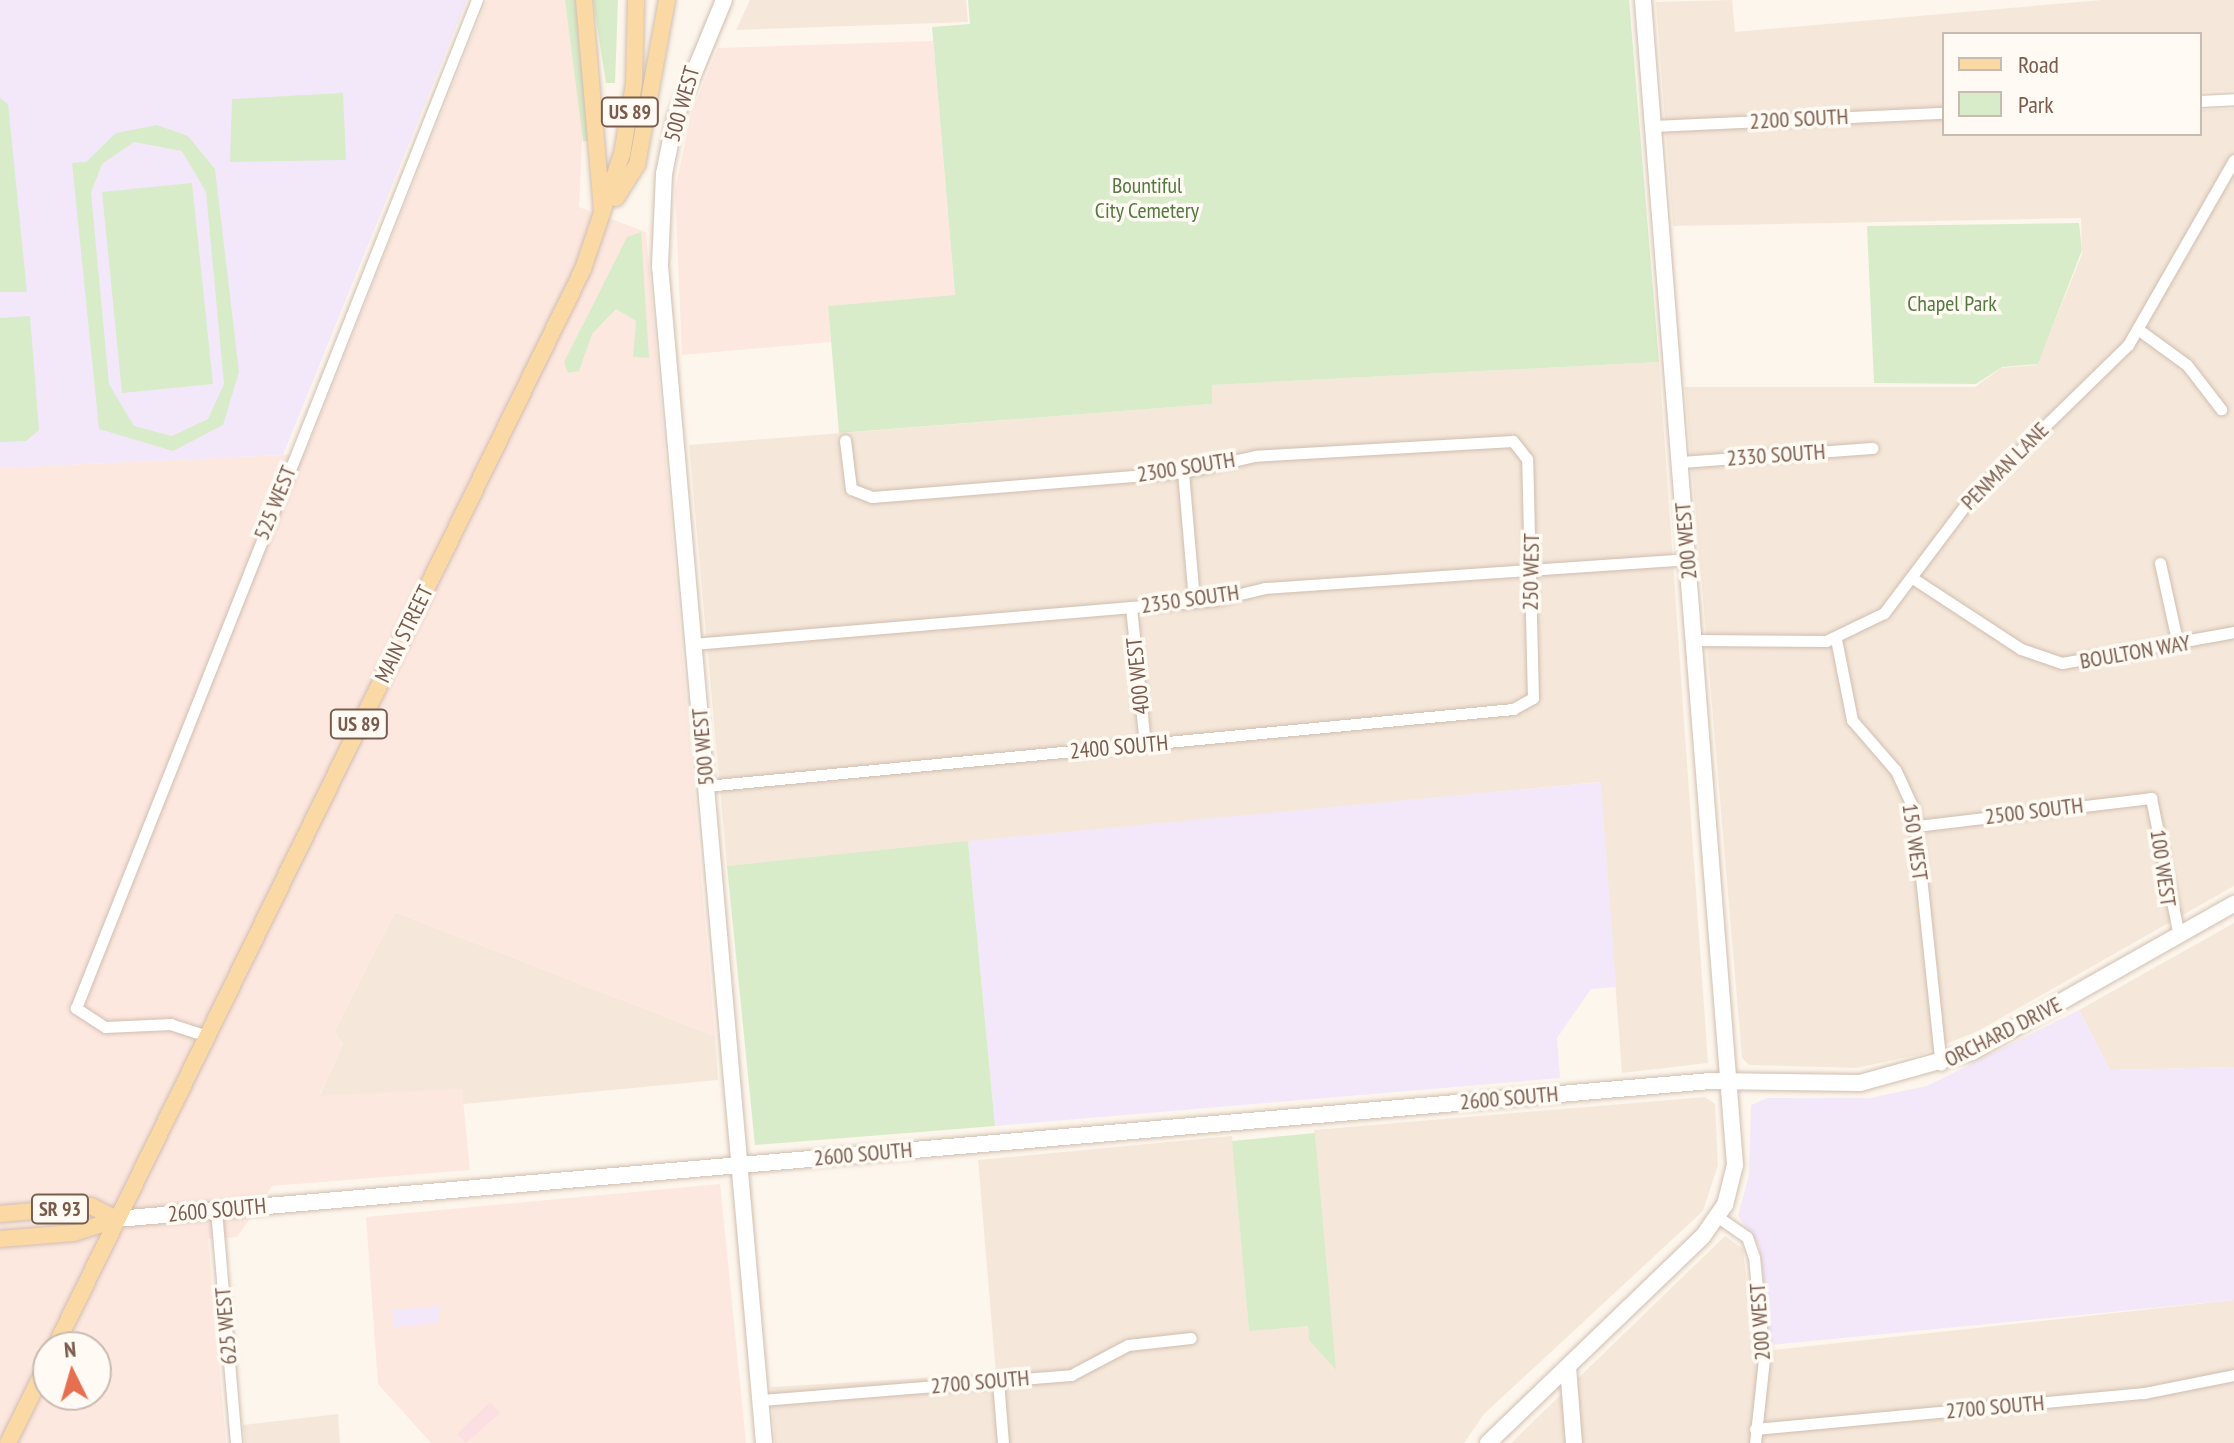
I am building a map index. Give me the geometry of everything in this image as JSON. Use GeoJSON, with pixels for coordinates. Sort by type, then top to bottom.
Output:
{"type":"FeatureCollection","features":[{"type":"Feature","properties":{"kind":"main road"},"geometry":{"type":"LineString","coordinates":[[584,0],[599,108],[603,220]]}},
{"type":"Feature","properties":{"kind":"main road","name":"500 WEST"},"geometry":{"type":"LineString","coordinates":[[603,220],[632,96],[636,0]]}},
{"type":"Feature","properties":{"kind":"main road"},"geometry":{"type":"LineString","coordinates":[[603,220],[637,165],[667,0]]}},
{"type":"Feature","properties":{"kind":"main road","name":"MAIN STREET"},"geometry":{"type":"LineString","coordinates":[[117,1219],[603,220]]}},
{"type":"Feature","properties":{"kind":"main road","name":"2600 SOUTH"},"geometry":{"type":"LineString","coordinates":[[0,1214],[91,1206],[117,1219]]}},
{"type":"Feature","properties":{"kind":"main road","name":"SR 93"},"geometry":{"type":"LineString","coordinates":[[0,1239],[74,1233],[117,1219]]}},
{"type":"Feature","properties":{"kind":"main road","name":"US 89"},"geometry":{"type":"LineString","coordinates":[[63,1331],[117,1219]]}},
{"type":"Feature","properties":{"kind":"main road"},"geometry":{"type":"LineString","coordinates":[[8,1443],[32,1394]]}},
{"type":"Feature","properties":{"kind":"street","name":"525 WEST"},"geometry":{"type":"LineString","coordinates":[[207,1036],[171,1024],[105,1027],[76,1008],[477,0]]}},
{"type":"Feature","properties":{"kind":"street","name":"500 WEST"},"geometry":{"type":"LineString","coordinates":[[724,0],[697,55],[664,174],[660,236],[764,1443]]}},
{"type":"Feature","properties":{"kind":"street","name":"200 WEST"},"geometry":{"type":"LineString","coordinates":[[1643,0],[1730,1082]]}},
{"type":"Feature","properties":{"kind":"street"},"geometry":{"type":"LineString","coordinates":[[2202,101],[2234,99]]}},
{"type":"Feature","properties":{"kind":"street","name":"2200 SOUTH"},"geometry":{"type":"LineString","coordinates":[[1653,126],[1942,113]]}},
{"type":"Feature","properties":{"kind":"street","name":"PENMAN LANE"},"geometry":{"type":"LineString","coordinates":[[1694,640],[1836,639],[1884,613],[1914,579],[1969,500],[2085,394],[2139,330],[2182,241],[2234,160]]}},
{"type":"Feature","properties":{"kind":"street"},"geometry":{"type":"LineString","coordinates":[[2139,330],[2187,365],[2221,409]]}},
{"type":"Feature","properties":{"kind":"street","name":"2300 SOUTH"},"geometry":{"type":"LineString","coordinates":[[845,440],[854,493],[1183,472],[1255,456],[1518,444]]}},
{"type":"Feature","properties":{"kind":"street","name":"250 WEST"},"geometry":{"type":"LineString","coordinates":[[1518,444],[1527,459],[1531,703]]}},
{"type":"Feature","properties":{"kind":"street","name":"2330 SOUTH"},"geometry":{"type":"LineString","coordinates":[[1680,462],[1872,448]]}},
{"type":"Feature","properties":{"kind":"street"},"geometry":{"type":"LineString","coordinates":[[1183,472],[1194,601]]}},
{"type":"Feature","properties":{"kind":"street","name":"2350 SOUTH"},"geometry":{"type":"LineString","coordinates":[[693,644],[1194,601],[1256,589],[1688,559]]}},
{"type":"Feature","properties":{"kind":"street"},"geometry":{"type":"LineString","coordinates":[[2160,563],[2178,645]]}},
{"type":"Feature","properties":{"kind":"street","name":"BOULTON WAY"},"geometry":{"type":"LineString","coordinates":[[1914,579],[2048,660],[2090,663],[2234,632]]}},
{"type":"Feature","properties":{"kind":"street","name":"400 WEST"},"geometry":{"type":"LineString","coordinates":[[1131,607],[1145,744]]}},
{"type":"Feature","properties":{"kind":"street","name":"150 WEST"},"geometry":{"type":"LineString","coordinates":[[1836,639],[1852,720],[1896,771],[1917,826],[1941,1065]]}},
{"type":"Feature","properties":{"kind":"street","name":"2400 SOUTH"},"geometry":{"type":"LineString","coordinates":[[706,786],[1531,703]]}},
{"type":"Feature","properties":{"kind":"street","name":"2500 SOUTH"},"geometry":{"type":"LineString","coordinates":[[1917,826],[2151,798]]}},
{"type":"Feature","properties":{"kind":"street","name":"100 WEST"},"geometry":{"type":"LineString","coordinates":[[2151,798],[2179,936]]}},
{"type":"Feature","properties":{"kind":"street","name":"ORCHARD DRIVE"},"geometry":{"type":"LineString","coordinates":[[1730,1082],[1860,1083],[1941,1065],[2234,904]]}},
{"type":"Feature","properties":{"kind":"street"},"geometry":{"type":"LineString","coordinates":[[1488,1443],[1718,1217],[1735,1165],[1730,1082]]}},
{"type":"Feature","properties":{"kind":"street","name":"2600 SOUTH"},"geometry":{"type":"LineString","coordinates":[[117,1219],[1730,1082]]}},
{"type":"Feature","properties":{"kind":"street","name":"625 WEST"},"geometry":{"type":"LineString","coordinates":[[216,1210],[236,1443]]}},
{"type":"Feature","properties":{"kind":"street","name":"200 WEST"},"geometry":{"type":"LineString","coordinates":[[1718,1217],[1747,1237],[1754,1257],[1764,1359],[1755,1443]]}},
{"type":"Feature","properties":{"kind":"street","name":"2700 SOUTH"},"geometry":{"type":"LineString","coordinates":[[761,1400],[1071,1375],[1128,1345],[1191,1338]]}},
{"type":"Feature","properties":{"kind":"street"},"geometry":{"type":"LineString","coordinates":[[1568,1367],[1574,1443]]}},
{"type":"Feature","properties":{"kind":"street","name":"2700 SOUTH"},"geometry":{"type":"LineString","coordinates":[[1755,1429],[2144,1393],[2234,1375]]}},
{"type":"Feature","properties":{"kind":"street"},"geometry":{"type":"LineString","coordinates":[[998,1381],[1003,1443]]}},
{"type":"Feature","properties":{"kind":"shaded area"},"geometry":{"type":"Polygon","coordinates":[[[0,0],[467,0],[283,455],[0,468],[0,0]]]}},
{"type":"Feature","properties":{"kind":"shaded area"},"geometry":{"type":"Polygon","coordinates":[[[487,0],[565,0],[583,120],[579,207],[646,232],[715,1036],[395,912],[334,1032],[343,1044],[319,1096],[462,1089],[470,1170],[272,1186],[237,1237],[208,1239],[226,1443],[0,1443],[0,468],[305,454],[487,0]]]}},
{"type":"Feature","properties":{"kind":"shaded area"},"geometry":{"type":"Polygon","coordinates":[[[750,0],[966,0],[968,22],[736,30],[750,0]]]}},
{"type":"Feature","properties":{"kind":"shaded area"},"geometry":{"type":"Polygon","coordinates":[[[1732,0],[1735,32],[2102,0],[2234,0],[2234,90],[2202,92],[2202,32],[1942,32],[1942,136],[2202,136],[2202,110],[2234,109],[2234,886],[1978,1031],[1922,1054],[1856,1068],[1749,1065],[1742,1058],[1685,387],[1975,387],[2001,368],[2037,365],[2082,254],[2081,218],[1673,226],[1656,2],[1732,0]]]}},
{"type":"Feature","properties":{"kind":"shaded area"},"geometry":{"type":"Polygon","coordinates":[[[933,41],[955,296],[828,306],[831,342],[682,355],[675,191],[691,114],[718,48],[933,41]]]}},
{"type":"Feature","properties":{"kind":"shaded area"},"geometry":{"type":"Polygon","coordinates":[[[1659,362],[1708,1063],[1622,1073],[1600,782],[727,866],[689,445],[1212,404],[1211,385],[1659,362]]]}},
{"type":"Feature","properties":{"kind":"shaded area"},"geometry":{"type":"Polygon","coordinates":[[[1601,782],[1616,987],[1591,989],[1557,1038],[1560,1078],[995,1126],[968,841],[1601,782]]]}},
{"type":"Feature","properties":{"kind":"shaded area"},"geometry":{"type":"Polygon","coordinates":[[[395,912],[715,1036],[718,1080],[464,1104],[319,1097],[343,1044],[334,1032],[395,912]]]}},
{"type":"Feature","properties":{"kind":"shaded area"},"geometry":{"type":"Polygon","coordinates":[[[2234,923],[2234,1067],[2110,1070],[2079,1010],[2234,923]]]}},
{"type":"Feature","properties":{"kind":"shaded area"},"geometry":{"type":"Polygon","coordinates":[[[2079,1010],[2110,1070],[2234,1067],[2234,1300],[1771,1345],[1759,1245],[1738,1216],[1749,1175],[1751,1105],[1767,1098],[1870,1098],[1927,1086],[2079,1010]]]}},
{"type":"Feature","properties":{"kind":"shaded area"},"geometry":{"type":"Polygon","coordinates":[[[1705,1097],[1715,1104],[1718,1165],[1703,1211],[1484,1414],[1464,1443],[775,1443],[771,1387],[996,1374],[978,1160],[1232,1136],[1249,1330],[1309,1326],[1335,1369],[1314,1130],[1705,1097]]]}},
{"type":"Feature","properties":{"kind":"shaded area"},"geometry":{"type":"Polygon","coordinates":[[[720,1184],[746,1443],[431,1443],[378,1384],[366,1217],[720,1184]]]}},
{"type":"Feature","properties":{"kind":"shaded area"},"geometry":{"type":"Polygon","coordinates":[[[1725,1236],[1743,1249],[1755,1352],[2234,1300],[2234,1443],[1511,1443],[1725,1236]]]}},
{"type":"Feature","properties":{"kind":"shaded area"},"geometry":{"type":"Polygon","coordinates":[[[440,1306],[438,1323],[394,1327],[392,1310],[440,1306]]]}},
{"type":"Feature","properties":{"kind":"shaded area"},"geometry":{"type":"Polygon","coordinates":[[[490,1402],[500,1413],[466,1443],[457,1434],[490,1402]]]}},
{"type":"Feature","properties":{"kind":"shaded area"},"geometry":{"type":"Polygon","coordinates":[[[338,1414],[340,1443],[245,1443],[243,1425],[338,1414]]]}},
{"type":"Feature","properties":{"kind":"green space"},"geometry":{"type":"Polygon","coordinates":[[[565,0],[577,0],[589,141],[583,141],[565,0]]]}},
{"type":"Feature","properties":{"kind":"green space"},"geometry":{"type":"Polygon","coordinates":[[[593,0],[618,0],[615,83],[606,83],[593,0]]]}},
{"type":"Feature","properties":{"kind":"green space","name":"Bountiful City Cemetery"},"geometry":{"type":"Polygon","coordinates":[[[968,0],[1629,0],[1659,362],[1212,385],[1212,404],[839,433],[828,306],[955,295],[932,27],[970,24],[968,0]]]}},
{"type":"Feature","properties":{"kind":"green space"},"geometry":{"type":"Polygon","coordinates":[[[343,93],[346,160],[230,162],[232,99],[343,93]]]}},
{"type":"Feature","properties":{"kind":"green space"},"geometry":{"type":"Polygon","coordinates":[[[0,98],[8,104],[27,292],[0,292],[0,98]]]}},
{"type":"Feature","properties":{"kind":"green space"},"geometry":{"type":"Polygon","coordinates":[[[157,125],[188,136],[215,169],[239,372],[223,425],[173,451],[99,429],[72,163],[86,162],[116,133],[157,125]],[[134,142],[102,164],[91,193],[109,384],[134,426],[172,436],[208,419],[224,384],[206,192],[182,151],[134,142]]]}},
{"type":"Feature","properties":{"kind":"green space"},"geometry":{"type":"Polygon","coordinates":[[[192,183],[213,384],[122,393],[102,192],[192,183]]]}},
{"type":"Feature","properties":{"kind":"green space","name":"Chapel Park"},"geometry":{"type":"Polygon","coordinates":[[[2079,223],[2082,250],[2038,364],[2002,367],[1976,384],[1874,383],[1867,226],[2079,223]]]}},
{"type":"Feature","properties":{"kind":"green space"},"geometry":{"type":"Polygon","coordinates":[[[641,232],[649,358],[633,357],[636,321],[616,309],[592,334],[579,371],[568,373],[564,362],[627,237],[641,232]]]}},
{"type":"Feature","properties":{"kind":"green space"},"geometry":{"type":"Polygon","coordinates":[[[30,316],[39,430],[26,441],[0,442],[0,318],[30,316]]]}},
{"type":"Feature","properties":{"kind":"green space"},"geometry":{"type":"Polygon","coordinates":[[[968,841],[995,1126],[755,1145],[727,866],[968,841]]]}},
{"type":"Feature","properties":{"kind":"green space"},"geometry":{"type":"Polygon","coordinates":[[[1315,1133],[1336,1370],[1309,1340],[1308,1326],[1249,1331],[1232,1141],[1315,1133]]]}}]}
